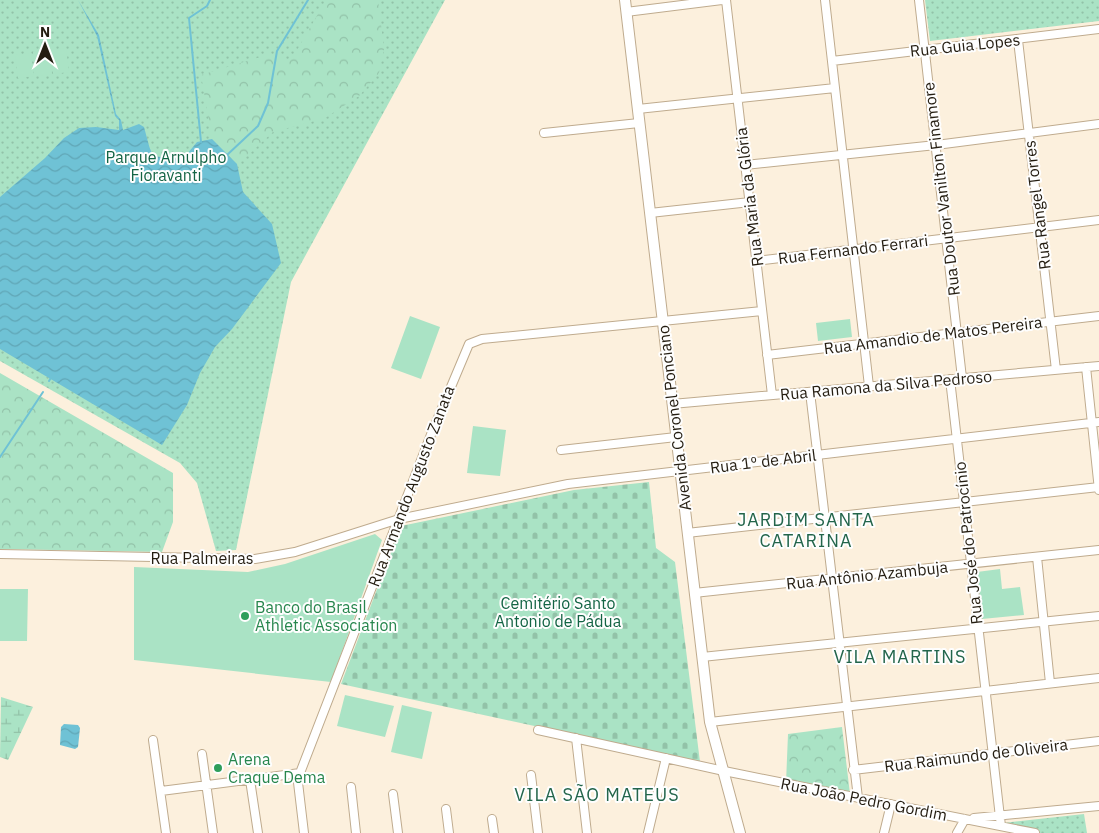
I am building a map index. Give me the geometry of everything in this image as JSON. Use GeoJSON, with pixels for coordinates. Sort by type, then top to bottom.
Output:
{"type":"FeatureCollection","features":[{"type":"Feature","properties":{"kind":"main road","name":"Avenida Coronel Ponciano"},"geometry":{"type":"LineString","coordinates":[[625,0],[710,722],[740,833]]}},
{"type":"Feature","properties":{"kind":"street"},"geometry":{"type":"LineString","coordinates":[[626,12],[724,0]]}},
{"type":"Feature","properties":{"kind":"street","name":"Rua Maria da Glória"},"geometry":{"type":"LineString","coordinates":[[724,0],[738,98],[772,395]]}},
{"type":"Feature","properties":{"kind":"street"},"geometry":{"type":"LineString","coordinates":[[825,0],[869,386]]}},
{"type":"Feature","properties":{"kind":"street","name":"Rua Doutor Vanilton Finamore"},"geometry":{"type":"LineString","coordinates":[[919,0],[959,333],[962,378]]}},
{"type":"Feature","properties":{"kind":"street","name":"Rua Guia Lopes"},"geometry":{"type":"LineString","coordinates":[[832,61],[1099,29]]}},
{"type":"Feature","properties":{"kind":"street","name":"Rua Rangel Torres"},"geometry":{"type":"LineString","coordinates":[[1018,40],[1056,370]]}},
{"type":"Feature","properties":{"kind":"street"},"geometry":{"type":"LineString","coordinates":[[638,109],[835,88]]}},
{"type":"Feature","properties":{"kind":"street"},"geometry":{"type":"LineString","coordinates":[[544,133],[639,123]]}},
{"type":"Feature","properties":{"kind":"street"},"geometry":{"type":"LineString","coordinates":[[745,165],[842,156],[1099,124]]}},
{"type":"Feature","properties":{"kind":"street"},"geometry":{"type":"LineString","coordinates":[[650,213],[750,202]]}},
{"type":"Feature","properties":{"kind":"street","name":"Rua Fernando Ferrari"},"geometry":{"type":"LineString","coordinates":[[756,261],[1099,220]]}},
{"type":"Feature","properties":{"kind":"street","name":"Rua Armando Augusto Zanata"},"geometry":{"type":"LineString","coordinates":[[297,774],[300,773],[434,425],[469,344],[482,339],[762,311]]}},
{"type":"Feature","properties":{"kind":"street","name":"Rua Amandio de Matos Pereira"},"geometry":{"type":"LineString","coordinates":[[767,355],[1099,316]]}},
{"type":"Feature","properties":{"kind":"street","name":"Rua Ramona da Silva Pedroso"},"geometry":{"type":"LineString","coordinates":[[672,404],[1099,366]]}},
{"type":"Feature","properties":{"kind":"street"},"geometry":{"type":"LineString","coordinates":[[1086,367],[1095,422],[1099,491]]}},
{"type":"Feature","properties":{"kind":"street","name":"Rua José do Patrocínio"},"geometry":{"type":"LineString","coordinates":[[950,379],[998,817],[1001,826]]}},
{"type":"Feature","properties":{"kind":"street"},"geometry":{"type":"LineString","coordinates":[[810,392],[858,798]]}},
{"type":"Feature","properties":{"kind":"street","name":"Rua 1º de Abril"},"geometry":{"type":"LineString","coordinates":[[399,519],[568,484],[1095,422]]}},
{"type":"Feature","properties":{"kind":"street"},"geometry":{"type":"LineString","coordinates":[[561,450],[676,437]]}},
{"type":"Feature","properties":{"kind":"street"},"geometry":{"type":"LineString","coordinates":[[687,533],[1099,487]]}},
{"type":"Feature","properties":{"kind":"street","name":"Rua Palmeiras"},"geometry":{"type":"LineString","coordinates":[[0,554],[255,560],[295,552],[399,519]]}},
{"type":"Feature","properties":{"kind":"street"},"geometry":{"type":"LineString","coordinates":[[379,526],[390,540]]}},
{"type":"Feature","properties":{"kind":"street","name":"Rua Antônio Azambuja"},"geometry":{"type":"LineString","coordinates":[[694,592],[1099,550]]}},
{"type":"Feature","properties":{"kind":"street"},"geometry":{"type":"LineString","coordinates":[[1037,557],[1050,683]]}},
{"type":"Feature","properties":{"kind":"street"},"geometry":{"type":"LineString","coordinates":[[702,657],[1099,616]]}},
{"type":"Feature","properties":{"kind":"street"},"geometry":{"type":"LineString","coordinates":[[710,722],[1099,678]]}},
{"type":"Feature","properties":{"kind":"street","name":"Rua João Pedro Gordim"},"geometry":{"type":"LineString","coordinates":[[538,730],[722,771],[1035,833]]}},
{"type":"Feature","properties":{"kind":"street"},"geometry":{"type":"LineString","coordinates":[[576,738],[587,833]]}},
{"type":"Feature","properties":{"kind":"street"},"geometry":{"type":"LineString","coordinates":[[153,740],[166,833]]}},
{"type":"Feature","properties":{"kind":"street","name":"Rua Raimundo de Oliveira"},"geometry":{"type":"LineString","coordinates":[[854,770],[1099,741]]}},
{"type":"Feature","properties":{"kind":"street"},"geometry":{"type":"LineString","coordinates":[[202,754],[213,833]]}},
{"type":"Feature","properties":{"kind":"street"},"geometry":{"type":"LineString","coordinates":[[648,833],[666,758]]}},
{"type":"Feature","properties":{"kind":"street"},"geometry":{"type":"LineString","coordinates":[[161,791],[297,774],[304,833]]}},
{"type":"Feature","properties":{"kind":"street"},"geometry":{"type":"LineString","coordinates":[[531,775],[538,833]]}},
{"type":"Feature","properties":{"kind":"street"},"geometry":{"type":"LineString","coordinates":[[250,780],[258,833]]}},
{"type":"Feature","properties":{"kind":"street"},"geometry":{"type":"LineString","coordinates":[[351,787],[356,833]]}},
{"type":"Feature","properties":{"kind":"street"},"geometry":{"type":"LineString","coordinates":[[393,794],[398,833]]}},
{"type":"Feature","properties":{"kind":"street"},"geometry":{"type":"LineString","coordinates":[[884,833],[891,804]]}},
{"type":"Feature","properties":{"kind":"street"},"geometry":{"type":"LineString","coordinates":[[957,833],[965,819],[1099,806]]}},
{"type":"Feature","properties":{"kind":"street"},"geometry":{"type":"LineString","coordinates":[[446,809],[449,833]]}},
{"type":"Feature","properties":{"kind":"street"},"geometry":{"type":"LineString","coordinates":[[492,819],[494,833]]}},
{"type":"Feature","properties":{"kind":"green space","name":"Parque Arnulpho Fioravanti"},"geometry":{"type":"Polygon","coordinates":[[[0,0],[445,0],[291,282],[236,550],[216,551],[197,483],[180,463],[0,361],[0,0]]]}},
{"type":"Feature","properties":{"kind":"green space"},"geometry":{"type":"Polygon","coordinates":[[[326,0],[378,0],[384,49],[379,73],[359,96],[325,118],[273,132],[239,163],[212,139],[201,75],[267,55],[279,54],[285,62],[292,59],[326,0]]]}},
{"type":"Feature","properties":{"kind":"green space"},"geometry":{"type":"Polygon","coordinates":[[[925,0],[1099,0],[1099,21],[930,41],[925,0]]]}},
{"type":"Feature","properties":{"kind":"green space"},"geometry":{"type":"Polygon","coordinates":[[[66,48],[69,72],[53,74],[50,50],[66,48]]]}},
{"type":"Feature","properties":{"kind":"green space"},"geometry":{"type":"Polygon","coordinates":[[[49,50],[52,74],[36,76],[33,52],[49,50]]]}},
{"type":"Feature","properties":{"kind":"green space"},"geometry":{"type":"Polygon","coordinates":[[[31,53],[34,76],[18,78],[15,55],[31,53]]]}},
{"type":"Feature","properties":{"kind":"green space"},"geometry":{"type":"Polygon","coordinates":[[[410,316],[440,327],[421,379],[391,368],[410,316]]]}},
{"type":"Feature","properties":{"kind":"green space"},"geometry":{"type":"Polygon","coordinates":[[[850,319],[852,337],[818,341],[816,323],[850,319]]]}},
{"type":"Feature","properties":{"kind":"green space"},"geometry":{"type":"Polygon","coordinates":[[[0,373],[173,473],[173,522],[162,552],[0,549],[0,373]]]}},
{"type":"Feature","properties":{"kind":"green space"},"geometry":{"type":"Polygon","coordinates":[[[473,426],[506,430],[500,476],[467,473],[473,426]]]}},
{"type":"Feature","properties":{"kind":"green space","name":"Cemitério Santo Antonio de Pádua"},"geometry":{"type":"Polygon","coordinates":[[[649,482],[656,548],[675,562],[700,762],[341,684],[401,526],[574,490],[649,482]]]}},
{"type":"Feature","properties":{"kind":"green space","name":"Banco do Brasil Athletic Association"},"geometry":{"type":"Polygon","coordinates":[[[375,534],[382,540],[331,682],[134,660],[134,567],[248,572],[285,564],[375,534]]]}},
{"type":"Feature","properties":{"kind":"green space"},"geometry":{"type":"Polygon","coordinates":[[[1000,569],[1002,589],[1020,587],[1024,615],[982,619],[977,572],[1000,569]]]}},
{"type":"Feature","properties":{"kind":"green space"},"geometry":{"type":"Polygon","coordinates":[[[0,589],[28,589],[27,641],[0,641],[0,589]]]}},
{"type":"Feature","properties":{"kind":"green space"},"geometry":{"type":"Polygon","coordinates":[[[345,695],[394,706],[385,737],[337,726],[345,695]]]}},
{"type":"Feature","properties":{"kind":"green space"},"geometry":{"type":"Polygon","coordinates":[[[1,697],[33,707],[8,760],[0,757],[1,697]]]}},
{"type":"Feature","properties":{"kind":"green space"},"geometry":{"type":"Polygon","coordinates":[[[402,705],[432,712],[422,759],[391,752],[402,705]]]}},
{"type":"Feature","properties":{"kind":"green space"},"geometry":{"type":"Polygon","coordinates":[[[842,727],[850,794],[786,783],[788,734],[842,727]]]}},
{"type":"Feature","properties":{"kind":"green space"},"geometry":{"type":"Polygon","coordinates":[[[1084,814],[1087,833],[1020,833],[1003,823],[1084,814]]]}},
{"type":"Feature","properties":{"kind":"water"},"geometry":{"type":"Polygon","coordinates":[[[78,0],[99,35],[116,114],[121,120],[123,130],[139,124],[144,127],[149,147],[154,155],[158,157],[183,159],[197,142],[212,139],[237,164],[243,192],[272,224],[281,263],[232,329],[215,347],[200,373],[187,405],[162,445],[0,349],[0,197],[45,158],[64,138],[79,128],[96,127],[119,130],[119,120],[115,116],[97,36],[78,0]]]}},
{"type":"Feature","properties":{"kind":"water"},"geometry":{"type":"Polygon","coordinates":[[[64,724],[78,725],[80,728],[78,747],[75,749],[60,745],[61,727],[64,724]]]}},
{"type":"Feature","properties":{"kind":"waterway"},"geometry":{"type":"LineString","coordinates":[[201,142],[189,18],[207,6],[210,0]]}},
{"type":"Feature","properties":{"kind":"waterway"},"geometry":{"type":"LineString","coordinates":[[227,155],[258,126],[268,103],[277,51],[308,0]]}},
{"type":"Feature","properties":{"kind":"waterway"},"geometry":{"type":"LineString","coordinates":[[49,381],[52,376]]}},
{"type":"Feature","properties":{"kind":"waterway"},"geometry":{"type":"LineString","coordinates":[[0,457],[43,392]]}},
{"type":"Feature","properties":{"kind":"place","name":"Banco do Brasil Athletic Association"},"geometry":{"type":"Point","coordinates":[245,616]}},
{"type":"Feature","properties":{"kind":"place","name":"Arena Craque Dema"},"geometry":{"type":"Point","coordinates":[218,768]}},
{"type":"Feature","properties":{"kind":"district","name":"JARDIM SANTA CATARINA"},"geometry":{"type":"Point","coordinates":[806,530]}},
{"type":"Feature","properties":{"kind":"district","name":"VILA MARTINS"},"geometry":{"type":"Point","coordinates":[900,657]}},
{"type":"Feature","properties":{"kind":"district","name":"VILA SÃO MATEUS"},"geometry":{"type":"Point","coordinates":[597,795]}}]}
